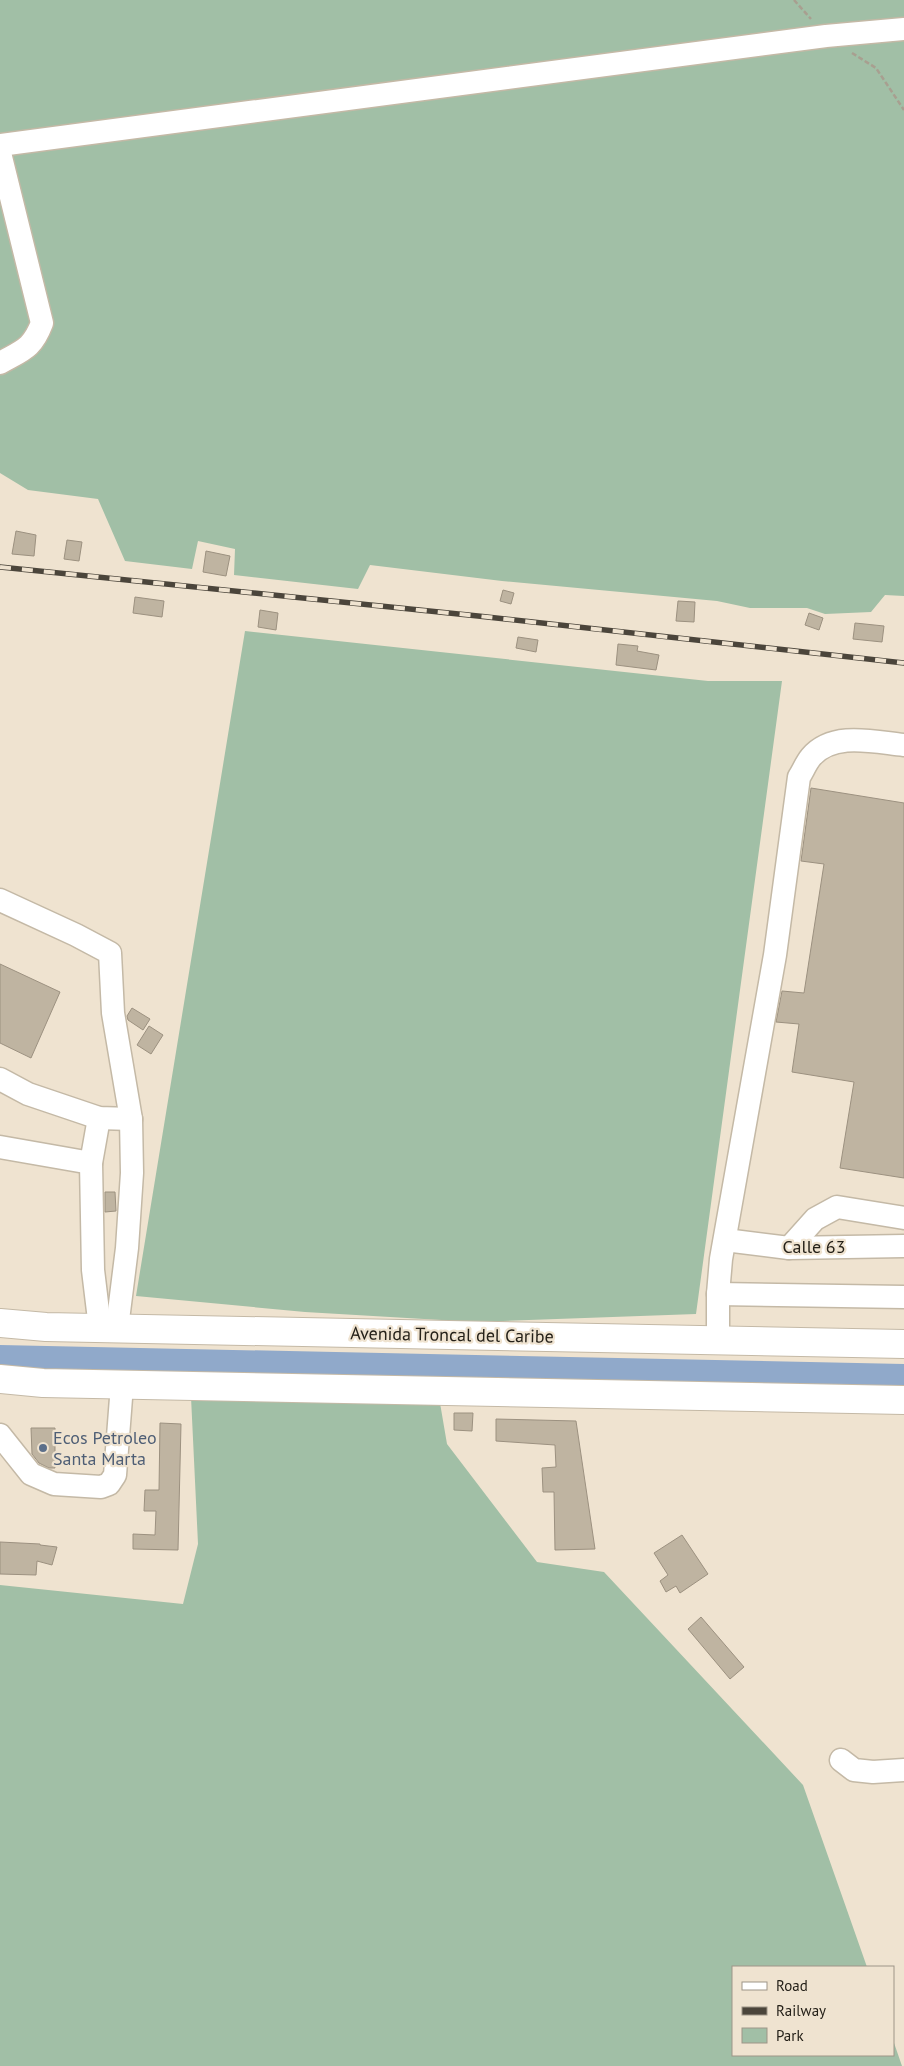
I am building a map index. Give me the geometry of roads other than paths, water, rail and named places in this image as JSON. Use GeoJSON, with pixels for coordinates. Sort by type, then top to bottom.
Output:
{"type":"FeatureCollection","features":[{"type":"Feature","properties":{"kind":"highway","name":"Avenida Troncal del Caribe"},"geometry":{"type":"LineString","coordinates":[[0,1323],[46,1327],[904,1344]]}},
{"type":"Feature","properties":{"kind":"highway"},"geometry":{"type":"LineString","coordinates":[[0,1379],[43,1383],[122,1385],[904,1400]]}},
{"type":"Feature","properties":{"kind":"street"},"geometry":{"type":"LineString","coordinates":[[0,145],[826,36],[904,29]]}},
{"type":"Feature","properties":{"kind":"street"},"geometry":{"type":"LineString","coordinates":[[0,153],[42,323],[36,340],[0,364]]}},
{"type":"Feature","properties":{"kind":"street"},"geometry":{"type":"LineString","coordinates":[[718,1340],[718,1294],[725,1240],[775,955],[799,777],[811,757],[824,747],[845,740],[904,745]]}},
{"type":"Feature","properties":{"kind":"street"},"geometry":{"type":"LineString","coordinates":[[0,900],[110,953],[113,1013],[131,1119],[132,1197],[109,1328]]}},
{"type":"Feature","properties":{"kind":"street"},"geometry":{"type":"LineString","coordinates":[[0,1079],[28,1094],[99,1118],[131,1119]]}},
{"type":"Feature","properties":{"kind":"street"},"geometry":{"type":"LineString","coordinates":[[99,1118],[91,1163],[93,1270],[109,1328]]}},
{"type":"Feature","properties":{"kind":"street"},"geometry":{"type":"LineString","coordinates":[[0,1147],[91,1163]]}},
{"type":"Feature","properties":{"kind":"street"},"geometry":{"type":"LineString","coordinates":[[789,1248],[815,1219],[837,1207],[904,1218]]}},
{"type":"Feature","properties":{"kind":"street","name":"Calle 63"},"geometry":{"type":"LineString","coordinates":[[725,1240],[789,1248],[904,1246]]}},
{"type":"Feature","properties":{"kind":"street"},"geometry":{"type":"LineString","coordinates":[[718,1294],[904,1297]]}},
{"type":"Feature","properties":{"kind":"street"},"geometry":{"type":"LineString","coordinates":[[0,1435],[31,1474],[54,1484],[101,1487],[109,1484],[115,1475],[122,1385]]}},
{"type":"Feature","properties":{"kind":"street"},"geometry":{"type":"LineString","coordinates":[[841,1760],[854,1770],[873,1772],[904,1770]]}},
{"type":"Feature","properties":{"kind":"waterway"},"geometry":{"type":"LineString","coordinates":[[0,1359],[904,1378]]}},
{"type":"Feature","properties":{"kind":"railway"},"geometry":{"type":"LineString","coordinates":[[0,567],[478,616],[904,663]]}},
{"type":"Feature","properties":{"kind":"place","name":"Ecos Petroleo Santa Marta"},"geometry":{"type":"Point","coordinates":[43,1448]}}]}
